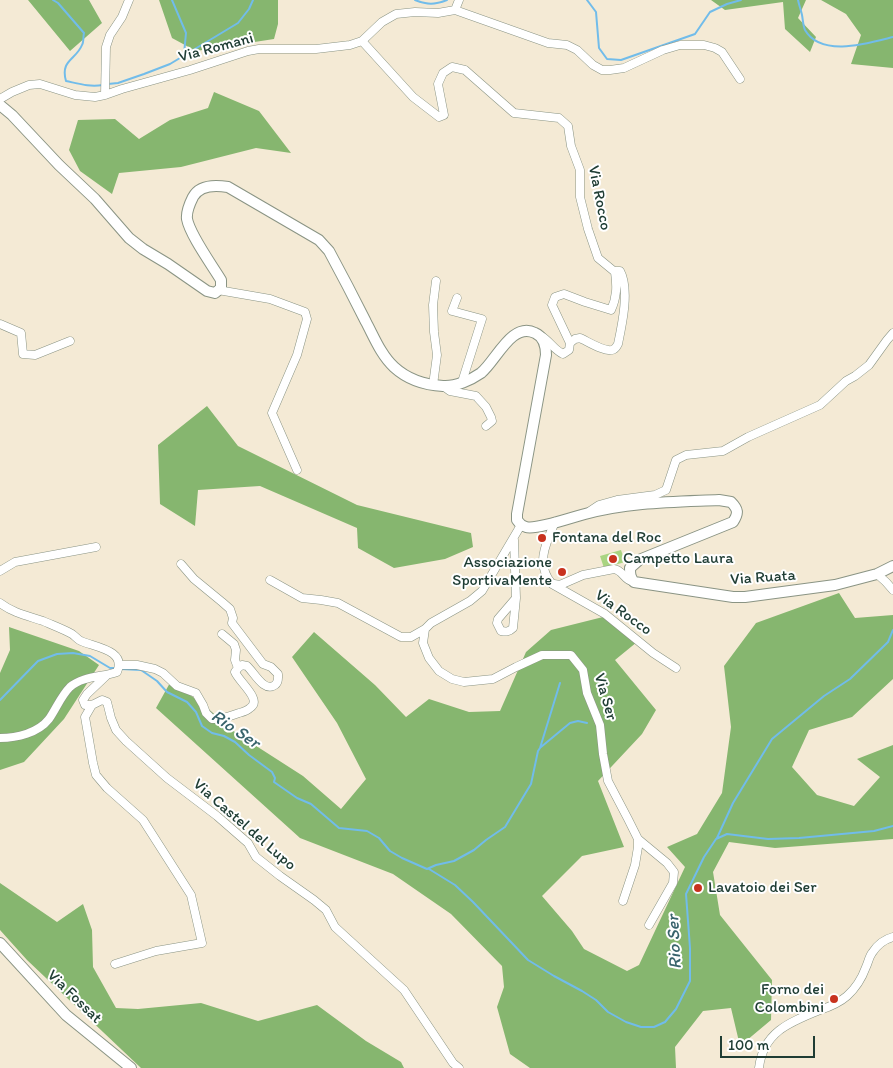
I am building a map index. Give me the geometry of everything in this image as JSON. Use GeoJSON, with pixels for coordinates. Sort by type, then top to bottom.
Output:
{"type":"FeatureCollection","features":[{"type":"Feature","properties":{"kind":"street"},"geometry":{"type":"LineString","coordinates":[[105,94],[106,47],[110,35],[122,18],[129,0]]}},
{"type":"Feature","properties":{"kind":"street"},"geometry":{"type":"LineString","coordinates":[[455,10],[459,0]]}},
{"type":"Feature","properties":{"kind":"street"},"geometry":{"type":"LineString","coordinates":[[362,41],[382,22],[396,14],[415,12],[438,14],[455,10],[548,43],[567,45],[577,50],[593,65],[602,70],[624,68],[663,50],[680,45],[704,45],[722,52],[740,79]]}},
{"type":"Feature","properties":{"kind":"street","name":"Via Romani"},"geometry":{"type":"LineString","coordinates":[[0,99],[29,85],[40,84],[75,95],[95,97],[248,51],[260,49],[316,49],[350,45],[362,41]]}},
{"type":"Feature","properties":{"kind":"street","name":"Via Rocco"},"geometry":{"type":"LineString","coordinates":[[362,41],[413,97],[439,117],[444,115],[438,84],[443,72],[452,67],[464,70],[514,113],[559,118],[568,126],[571,146],[580,170],[580,197],[590,236],[598,258],[614,271],[620,271],[624,277],[624,310],[618,344],[612,350],[606,350],[580,338],[570,343],[569,350],[563,354],[557,351],[550,341],[536,333]]}},
{"type":"Feature","properties":{"kind":"street"},"geometry":{"type":"LineString","coordinates":[[0,105],[95,199],[129,238],[142,249],[168,264],[207,291],[215,292],[218,290],[270,299],[305,312],[307,319],[297,355],[272,413],[296,470]]}},
{"type":"Feature","properties":{"kind":"street"},"geometry":{"type":"LineString","coordinates":[[218,290],[221,288],[221,280],[193,234],[187,219],[187,209],[194,194],[210,186],[228,187],[319,240],[329,251],[382,352],[395,367],[421,383],[451,386],[472,378],[490,364],[513,336],[521,332],[529,331],[536,333],[542,338],[546,347],[517,514],[517,520],[521,525],[482,591],[470,601],[431,623],[411,637],[401,637],[338,603],[302,598],[270,580]]}},
{"type":"Feature","properties":{"kind":"street"},"geometry":{"type":"LineString","coordinates":[[570,343],[552,305],[555,297],[564,294],[611,310],[617,288],[614,271]]}},
{"type":"Feature","properties":{"kind":"street"},"geometry":{"type":"LineString","coordinates":[[436,281],[433,305],[438,385]]}},
{"type":"Feature","properties":{"kind":"street"},"geometry":{"type":"LineString","coordinates":[[457,298],[452,311],[482,319],[462,382]]}},
{"type":"Feature","properties":{"kind":"street"},"geometry":{"type":"LineString","coordinates":[[0,324],[21,334],[23,354],[35,355],[70,341]]}},
{"type":"Feature","properties":{"kind":"street","name":"Via Rocco"},"geometry":{"type":"LineString","coordinates":[[586,514],[599,505],[618,500],[655,495],[666,490],[676,460],[686,455],[723,451],[748,437],[820,405],[846,381],[869,365],[893,333]]}},
{"type":"Feature","properties":{"kind":"street"},"geometry":{"type":"LineString","coordinates":[[438,385],[450,391],[476,396],[482,401],[492,421],[486,426]]}},
{"type":"Feature","properties":{"kind":"street","name":"Via Rocco"},"geometry":{"type":"LineString","coordinates":[[521,525],[527,528],[617,506],[719,500],[731,502],[735,506],[737,516],[733,522],[633,564],[630,568],[630,577],[634,582]]}},
{"type":"Feature","properties":{"kind":"street"},"geometry":{"type":"LineString","coordinates":[[552,584],[547,578],[542,562],[547,541],[555,522]]}},
{"type":"Feature","properties":{"kind":"street"},"geometry":{"type":"LineString","coordinates":[[514,538],[516,598]]}},
{"type":"Feature","properties":{"kind":"street"},"geometry":{"type":"LineString","coordinates":[[0,571],[14,562],[96,547]]}},
{"type":"Feature","properties":{"kind":"street"},"geometry":{"type":"LineString","coordinates":[[0,738],[24,735],[38,729],[48,721],[62,696],[71,686],[86,679],[117,672],[119,668],[136,665],[155,669],[163,673],[177,686],[196,693],[206,713],[212,720],[228,718],[253,706],[254,700],[252,695],[237,678],[235,672],[238,668],[247,666],[262,685],[270,687],[276,684],[278,674],[271,667],[264,664],[232,623],[233,618],[230,609],[194,579],[181,564]]}},
{"type":"Feature","properties":{"kind":"street","name":"Via Ruata"},"geometry":{"type":"LineString","coordinates":[[634,582],[733,597],[827,587],[877,574],[893,566]]}},
{"type":"Feature","properties":{"kind":"street","name":"Via Rocco"},"geometry":{"type":"LineString","coordinates":[[552,584],[560,585],[583,575],[614,568],[618,569],[627,580],[634,582]]}},
{"type":"Feature","properties":{"kind":"street"},"geometry":{"type":"LineString","coordinates":[[877,574],[893,590]]}},
{"type":"Feature","properties":{"kind":"street","name":"Via Rocco"},"geometry":{"type":"LineString","coordinates":[[552,584],[605,614],[653,653],[676,668]]}},
{"type":"Feature","properties":{"kind":"street"},"geometry":{"type":"LineString","coordinates":[[2,607],[26,617],[43,621],[72,634],[80,641],[106,649],[116,658],[119,668]]}},
{"type":"Feature","properties":{"kind":"street","name":"Via Ser"},"geometry":{"type":"LineString","coordinates":[[425,629],[423,642],[429,658],[443,673],[464,682],[493,679],[542,656],[571,656],[583,670],[588,693],[600,726],[608,781],[638,840],[667,863],[674,872],[673,883],[649,925]]}},
{"type":"Feature","properties":{"kind":"street"},"geometry":{"type":"LineString","coordinates":[[222,634],[234,644],[236,650],[235,660],[238,668]]}},
{"type":"Feature","properties":{"kind":"street"},"geometry":{"type":"LineString","coordinates":[[92,705],[85,705],[83,700],[106,676]]}},
{"type":"Feature","properties":{"kind":"street","name":"Via Castel del Lupo"},"geometry":{"type":"LineString","coordinates":[[92,705],[102,700],[107,702],[116,730],[126,741],[167,778],[217,816],[248,843],[256,857],[326,910],[335,928],[404,990],[452,1063],[459,1068]]}},
{"type":"Feature","properties":{"kind":"street"},"geometry":{"type":"LineString","coordinates":[[92,705],[85,717],[96,775],[107,788],[143,820],[170,862],[190,895],[202,943],[156,951],[115,964]]}},
{"type":"Feature","properties":{"kind":"street"},"geometry":{"type":"LineString","coordinates":[[623,901],[635,865],[638,840]]}},
{"type":"Feature","properties":{"kind":"street"},"geometry":{"type":"LineString","coordinates":[[759,1068],[761,1053],[767,1042],[795,1020],[833,1005],[847,996],[860,981],[872,953],[885,939],[893,937]]}},
{"type":"Feature","properties":{"kind":"street","name":"Via Fossat"},"geometry":{"type":"LineString","coordinates":[[0,943],[66,1015],[131,1068]]}},
{"type":"Feature","properties":{"kind":"green space"},"geometry":{"type":"Polygon","coordinates":[[[28,0],[89,0],[102,23],[70,51],[28,0]]]}},
{"type":"Feature","properties":{"kind":"green space"},"geometry":{"type":"Polygon","coordinates":[[[159,0],[278,0],[278,24],[274,39],[196,51],[172,38],[159,0]]]}},
{"type":"Feature","properties":{"kind":"green space"},"geometry":{"type":"Polygon","coordinates":[[[711,0],[806,0],[798,18],[816,37],[810,52],[785,29],[783,2],[725,10],[711,0]]]}},
{"type":"Feature","properties":{"kind":"green space"},"geometry":{"type":"Polygon","coordinates":[[[821,0],[893,0],[893,68],[851,64],[861,35],[846,14],[821,0]]]}},
{"type":"Feature","properties":{"kind":"green space"},"geometry":{"type":"Polygon","coordinates":[[[214,92],[259,111],[291,153],[256,148],[181,167],[119,173],[112,194],[80,171],[69,150],[78,120],[115,119],[139,139],[170,120],[208,108],[214,92]]]}},
{"type":"Feature","properties":{"kind":"green space"},"geometry":{"type":"Polygon","coordinates":[[[207,406],[238,446],[357,505],[471,533],[473,547],[445,559],[394,568],[358,548],[357,528],[260,486],[198,490],[195,526],[160,504],[158,445],[207,406]]]}},
{"type":"Feature","properties":{"kind":"green space","name":"Campetto Laura"},"geometry":{"type":"Polygon","coordinates":[[[621,550],[625,562],[604,568],[600,556],[621,550]]]}},
{"type":"Feature","properties":{"kind":"green space"},"geometry":{"type":"Polygon","coordinates":[[[839,593],[855,618],[893,615],[893,679],[852,717],[809,730],[792,767],[817,795],[854,806],[880,777],[857,759],[893,745],[893,839],[775,848],[729,842],[713,872],[720,915],[772,980],[771,1020],[740,1046],[731,1008],[703,1011],[675,1047],[676,1068],[530,1068],[510,1054],[497,1007],[504,987],[502,966],[451,914],[393,874],[300,838],[156,708],[171,681],[205,706],[236,733],[303,776],[341,809],[366,779],[337,723],[292,657],[314,632],[375,685],[406,717],[429,699],[469,712],[500,711],[526,652],[551,630],[603,617],[637,642],[615,660],[656,710],[642,734],[598,781],[624,847],[582,856],[542,896],[572,931],[584,949],[627,971],[639,965],[685,867],[667,847],[697,834],[722,793],[731,727],[724,666],[756,623],[839,593]]]}},
{"type":"Feature","properties":{"kind":"green space"},"geometry":{"type":"Polygon","coordinates":[[[9,627],[79,651],[99,665],[64,719],[24,762],[0,770],[0,673],[10,650],[9,627]]]}},
{"type":"Feature","properties":{"kind":"green space"},"geometry":{"type":"Polygon","coordinates":[[[0,883],[57,922],[83,904],[92,930],[93,967],[116,1008],[138,1009],[201,1003],[258,1021],[317,1005],[366,1041],[401,1062],[404,1068],[141,1068],[27,960],[0,930],[0,883]]]}},
{"type":"Feature","properties":{"kind":"waterway"},"geometry":{"type":"LineString","coordinates":[[53,0],[58,3],[84,33],[82,45],[65,69],[66,81],[98,86],[103,85]]}},
{"type":"Feature","properties":{"kind":"waterway"},"geometry":{"type":"LineString","coordinates":[[172,0],[186,33],[184,54]]}},
{"type":"Feature","properties":{"kind":"waterway"},"geometry":{"type":"LineString","coordinates":[[108,84],[118,83],[170,64],[238,23],[249,9],[253,0]]}},
{"type":"Feature","properties":{"kind":"waterway"},"geometry":{"type":"LineString","coordinates":[[415,0],[431,4],[447,0]]}},
{"type":"Feature","properties":{"kind":"waterway"},"geometry":{"type":"LineString","coordinates":[[587,0],[596,12],[599,48],[607,59],[621,60],[695,34],[710,12],[741,0]]}},
{"type":"Feature","properties":{"kind":"waterway"},"geometry":{"type":"LineString","coordinates":[[798,0],[805,30],[812,39],[822,44],[834,46],[859,45],[893,37]]}},
{"type":"Feature","properties":{"kind":"waterway"},"geometry":{"type":"LineString","coordinates":[[717,838],[733,803],[772,739],[824,696],[850,679],[888,642],[893,630]]}},
{"type":"Feature","properties":{"kind":"waterway","name":"Rio Ser"},"geometry":{"type":"LineString","coordinates":[[0,700],[38,661],[57,654],[73,653],[90,656],[110,668],[117,668]]}},
{"type":"Feature","properties":{"kind":"waterway","name":"Rio Ser"},"geometry":{"type":"LineString","coordinates":[[121,669],[141,670],[157,681],[167,692],[187,702],[196,712],[202,726],[212,733],[224,736],[235,742],[272,772],[275,778],[274,782],[297,798],[311,804],[339,828],[367,831],[379,838],[390,851],[427,869],[454,861],[474,850],[505,827],[531,784],[538,751],[560,683]]}},
{"type":"Feature","properties":{"kind":"waterway","name":"Rio Ser"},"geometry":{"type":"LineString","coordinates":[[541,747],[570,723],[578,721],[587,723]]}},
{"type":"Feature","properties":{"kind":"waterway","name":"Rio Ser"},"geometry":{"type":"LineString","coordinates":[[429,869],[455,885],[528,960],[582,991],[596,1000],[608,1012],[626,1022],[641,1027],[654,1027],[665,1022],[676,1009],[690,981],[690,948],[686,894],[704,857],[716,839],[727,834],[768,839],[799,838],[874,831],[893,826]]}},
{"type":"Feature","properties":{"kind":"place","name":"Fontana del Roc"},"geometry":{"type":"Point","coordinates":[542,538]}},
{"type":"Feature","properties":{"kind":"place","name":"Campetto Laura"},"geometry":{"type":"Point","coordinates":[613,559]}},
{"type":"Feature","properties":{"kind":"place","name":"Associazione SportivaMente"},"geometry":{"type":"Point","coordinates":[562,572]}},
{"type":"Feature","properties":{"kind":"place","name":"Lavatoio dei Ser"},"geometry":{"type":"Point","coordinates":[698,888]}},
{"type":"Feature","properties":{"kind":"place","name":"Forno dei Colombini"},"geometry":{"type":"Point","coordinates":[834,999]}}]}
